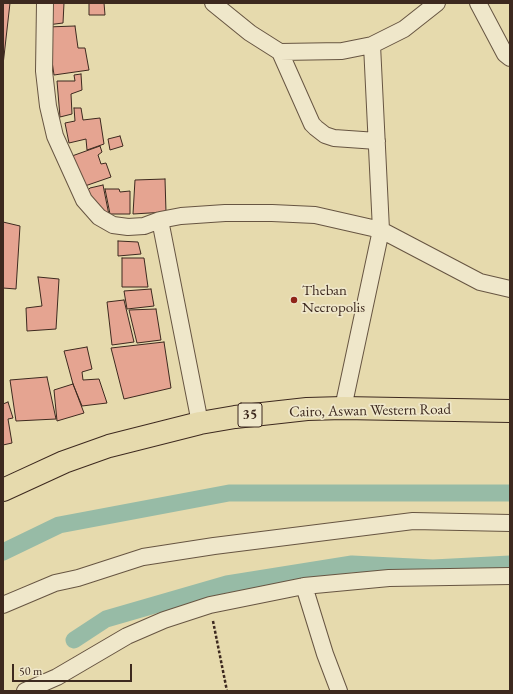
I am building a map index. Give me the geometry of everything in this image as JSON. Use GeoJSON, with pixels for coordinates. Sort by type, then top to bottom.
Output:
{"type":"FeatureCollection","features":[{"type":"Feature","properties":{"kind":"main road","name":"Cairo, Aswan Western Road"},"geometry":{"type":"LineString","coordinates":[[3,490],[64,462],[109,446],[200,423],[271,412],[343,408],[510,411]]}},
{"type":"Feature","properties":{"kind":"street"},"geometry":{"type":"LineString","coordinates":[[45,3],[44,71],[48,106],[55,136],[84,200],[99,217],[113,225],[134,227],[180,216],[225,213],[316,215],[381,230],[480,282],[510,289]]}},
{"type":"Feature","properties":{"kind":"street"},"geometry":{"type":"LineString","coordinates":[[213,3],[250,32],[280,52],[312,124],[324,135],[334,138],[377,141]]}},
{"type":"Feature","properties":{"kind":"street"},"geometry":{"type":"LineString","coordinates":[[280,52],[342,51],[372,45],[404,29],[437,3]]}},
{"type":"Feature","properties":{"kind":"street"},"geometry":{"type":"LineString","coordinates":[[478,3],[505,54],[510,58]]}},
{"type":"Feature","properties":{"kind":"street"},"geometry":{"type":"LineString","coordinates":[[343,408],[381,230],[372,45]]}},
{"type":"Feature","properties":{"kind":"street"},"geometry":{"type":"LineString","coordinates":[[160,220],[200,423]]}},
{"type":"Feature","properties":{"kind":"street"},"geometry":{"type":"LineString","coordinates":[[3,606],[55,583],[78,578],[144,557],[198,548],[259,539],[413,521],[510,523]]}},
{"type":"Feature","properties":{"kind":"street"},"geometry":{"type":"LineString","coordinates":[[26,691],[57,677],[127,636],[164,620],[210,605],[304,586],[390,578],[510,576]]}},
{"type":"Feature","properties":{"kind":"street"},"geometry":{"type":"LineString","coordinates":[[304,586],[325,654],[339,691]]}},
{"type":"Feature","properties":{"kind":"path"},"geometry":{"type":"LineString","coordinates":[[210,605],[227,691]]}},
{"type":"Feature","properties":{"kind":"building"},"geometry":{"type":"Polygon","coordinates":[[[3,3],[10,3],[3,65],[3,3]]]}},
{"type":"Feature","properties":{"kind":"building"},"geometry":{"type":"Polygon","coordinates":[[[48,3],[64,3],[63,23],[47,25],[48,3]]]}},
{"type":"Feature","properties":{"kind":"building"},"geometry":{"type":"Polygon","coordinates":[[[89,3],[104,3],[105,15],[89,15],[89,3]]]}},
{"type":"Feature","properties":{"kind":"building"},"geometry":{"type":"Polygon","coordinates":[[[75,26],[78,48],[85,48],[89,70],[54,75],[47,27],[75,26]]]}},
{"type":"Feature","properties":{"kind":"building"},"geometry":{"type":"Polygon","coordinates":[[[81,74],[82,90],[71,94],[72,114],[60,117],[57,81],[75,81],[74,75],[81,74]]]}},
{"type":"Feature","properties":{"kind":"building"},"geometry":{"type":"Polygon","coordinates":[[[74,108],[81,108],[83,120],[100,118],[104,144],[87,150],[86,139],[69,143],[65,123],[75,121],[74,108]]]}},
{"type":"Feature","properties":{"kind":"building"},"geometry":{"type":"Polygon","coordinates":[[[120,136],[123,146],[110,150],[108,139],[120,136]]]}},
{"type":"Feature","properties":{"kind":"building"},"geometry":{"type":"Polygon","coordinates":[[[100,146],[102,152],[98,155],[101,164],[106,163],[111,177],[82,187],[72,156],[100,146]]]}},
{"type":"Feature","properties":{"kind":"building"},"geometry":{"type":"Polygon","coordinates":[[[165,179],[166,212],[133,214],[135,180],[165,179]]]}},
{"type":"Feature","properties":{"kind":"building"},"geometry":{"type":"Polygon","coordinates":[[[103,185],[109,215],[86,192],[90,188],[103,185]]]}},
{"type":"Feature","properties":{"kind":"building"},"geometry":{"type":"Polygon","coordinates":[[[105,189],[119,189],[120,192],[130,191],[130,214],[110,214],[105,189]]]}},
{"type":"Feature","properties":{"kind":"building"},"geometry":{"type":"Polygon","coordinates":[[[3,222],[20,226],[16,289],[3,288],[3,222]]]}},
{"type":"Feature","properties":{"kind":"building"},"geometry":{"type":"Polygon","coordinates":[[[118,241],[138,242],[141,254],[118,256],[118,241]]]}},
{"type":"Feature","properties":{"kind":"building"},"geometry":{"type":"Polygon","coordinates":[[[122,258],[144,258],[148,287],[122,287],[122,258]]]}},
{"type":"Feature","properties":{"kind":"building"},"geometry":{"type":"Polygon","coordinates":[[[38,277],[59,279],[56,329],[27,331],[26,308],[42,306],[38,277]]]}},
{"type":"Feature","properties":{"kind":"building"},"geometry":{"type":"Polygon","coordinates":[[[151,289],[154,306],[127,309],[124,291],[151,289]]]}},
{"type":"Feature","properties":{"kind":"building"},"geometry":{"type":"Polygon","coordinates":[[[124,300],[134,342],[112,345],[107,302],[124,300]]]}},
{"type":"Feature","properties":{"kind":"building"},"geometry":{"type":"Polygon","coordinates":[[[156,309],[161,340],[137,343],[129,310],[156,309]]]}},
{"type":"Feature","properties":{"kind":"building"},"geometry":{"type":"Polygon","coordinates":[[[164,342],[171,388],[124,399],[111,348],[164,342]]]}},
{"type":"Feature","properties":{"kind":"building"},"geometry":{"type":"Polygon","coordinates":[[[87,347],[92,369],[82,372],[83,380],[99,379],[107,403],[82,406],[73,384],[64,351],[87,347]]]}},
{"type":"Feature","properties":{"kind":"building"},"geometry":{"type":"Polygon","coordinates":[[[47,377],[56,419],[16,421],[10,380],[47,377]]]}},
{"type":"Feature","properties":{"kind":"building"},"geometry":{"type":"Polygon","coordinates":[[[73,384],[84,413],[57,421],[54,390],[73,384]]]}},
{"type":"Feature","properties":{"kind":"building"},"geometry":{"type":"Polygon","coordinates":[[[8,402],[13,418],[8,419],[12,443],[3,445],[3,404],[8,402]]]}},
{"type":"Feature","properties":{"kind":"waterway"},"geometry":{"type":"LineString","coordinates":[[3,552],[59,525],[229,493],[510,493]]}},
{"type":"Feature","properties":{"kind":"waterway"},"geometry":{"type":"LineString","coordinates":[[74,640],[106,619],[227,584],[352,564],[433,568],[510,564]]}},
{"type":"Feature","properties":{"kind":"place","name":"Theban Necropolis"},"geometry":{"type":"Point","coordinates":[294,300]}}]}
